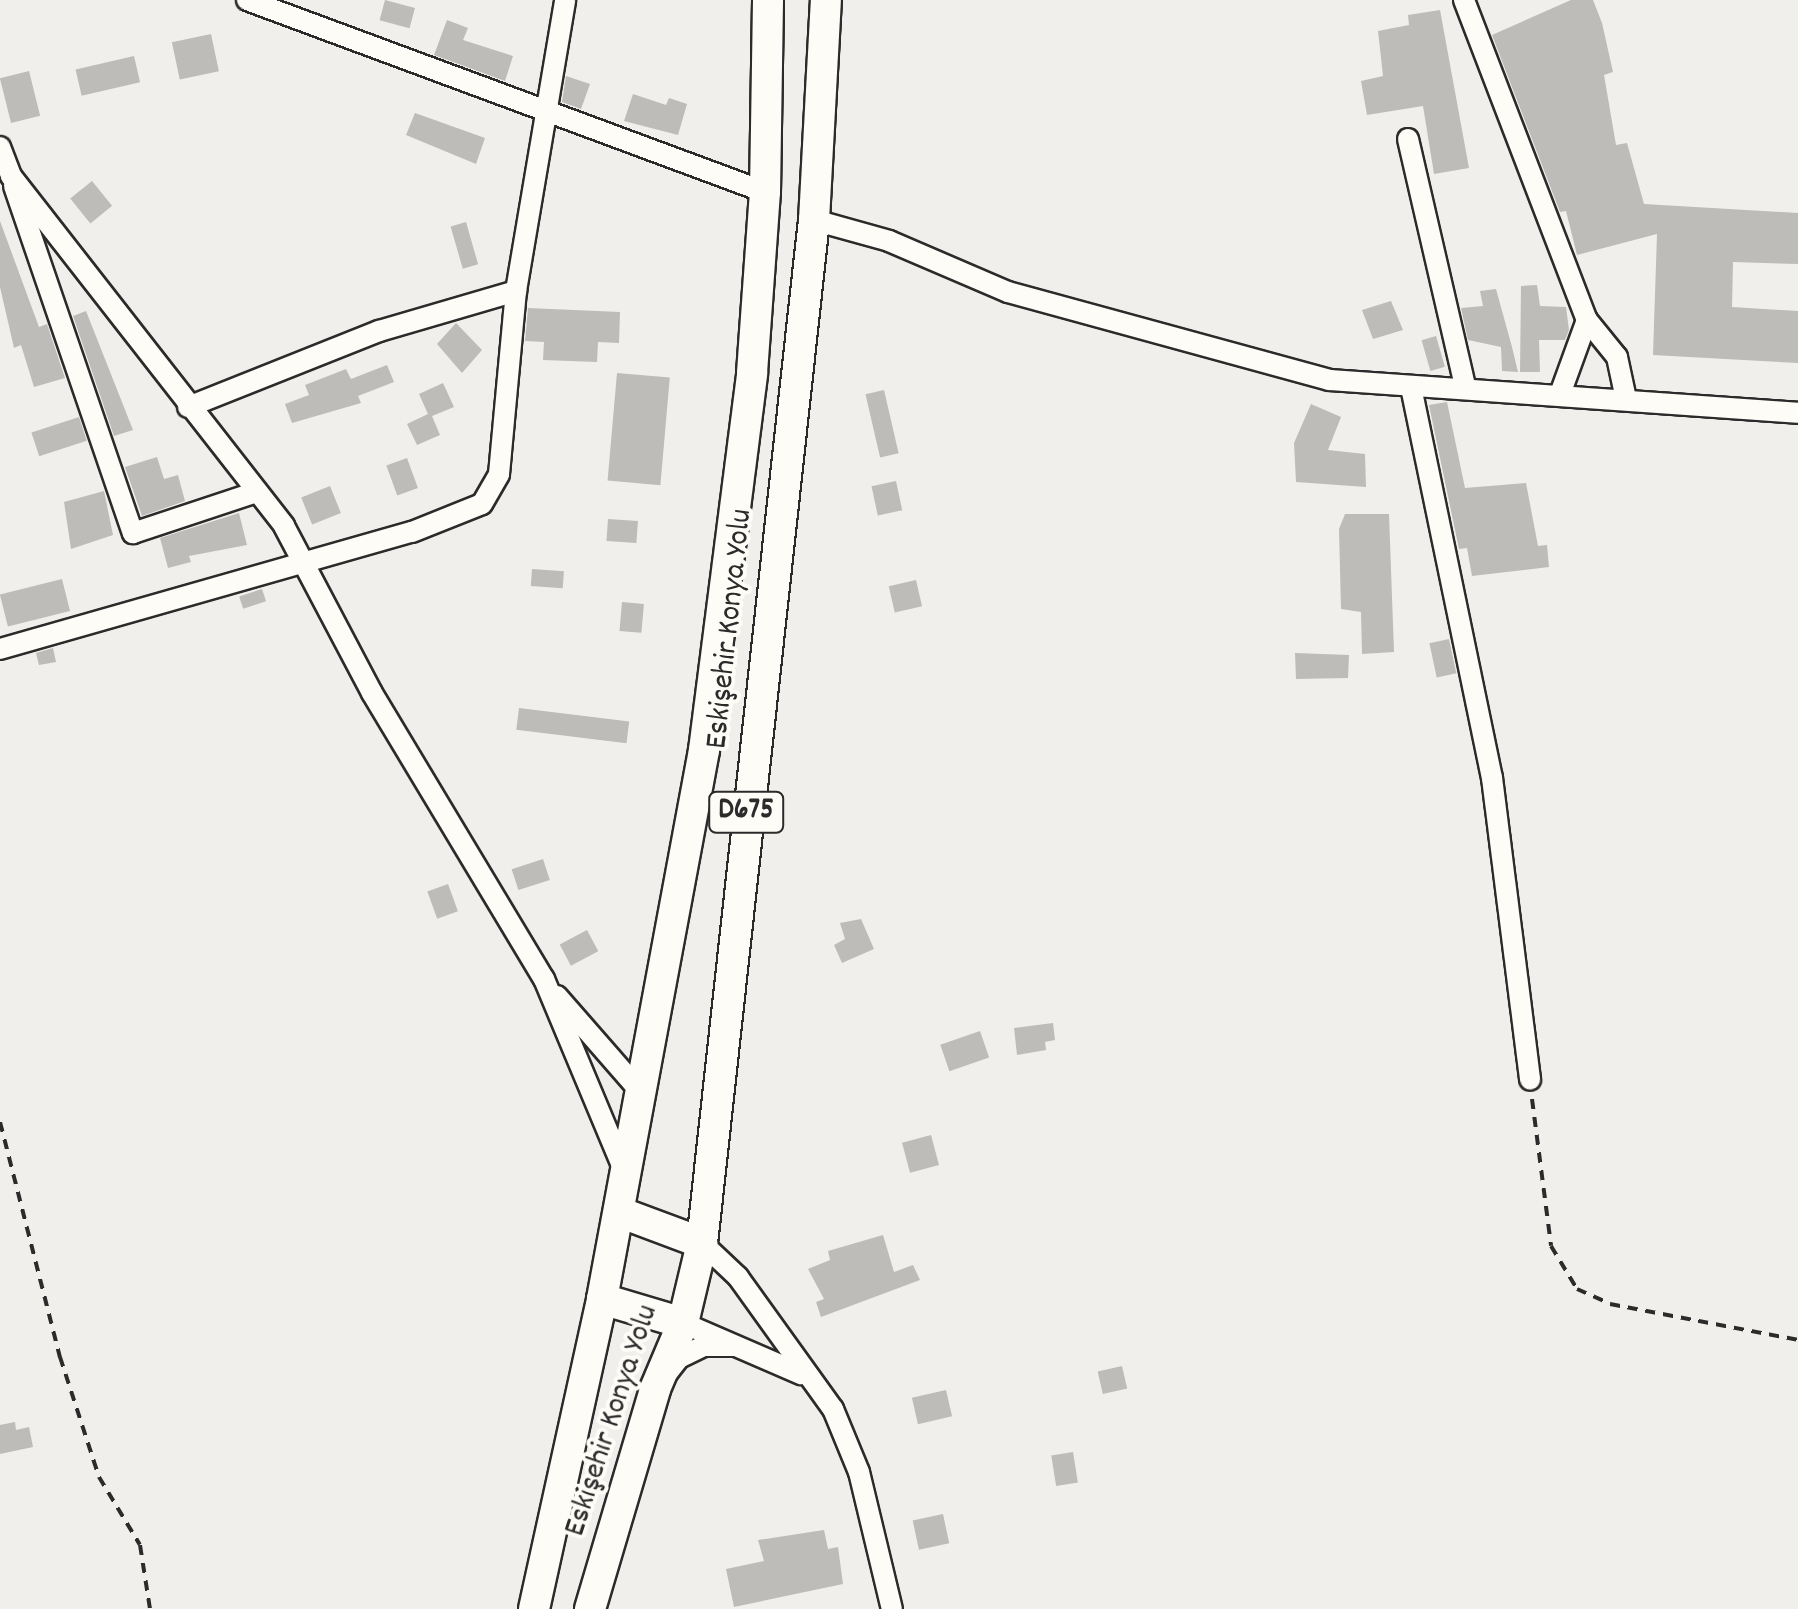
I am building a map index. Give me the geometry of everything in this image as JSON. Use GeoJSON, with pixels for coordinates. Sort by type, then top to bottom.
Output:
{"type":"FeatureCollection","features":[{"type":"Feature","properties":{"kind":"highway","name":"D675"},"geometry":{"type":"LineString","coordinates":[[534,1609],[602,1299],[619,1212],[623,1168],[704,750],[752,373],[765,192],[768,0]]}},
{"type":"Feature","properties":{"kind":"highway","name":"Eskişehir Konya Yolu"},"geometry":{"type":"LineString","coordinates":[[590,1609],[655,1389],[684,1323],[702,1243],[814,220],[826,0]]}},
{"type":"Feature","properties":{"kind":"highway"},"geometry":{"type":"LineString","coordinates":[[619,1212],[702,1243]]}},
{"type":"Feature","properties":{"kind":"highway"},"geometry":{"type":"LineString","coordinates":[[602,1299],[684,1323]]}},
{"type":"Feature","properties":{"kind":"street"},"geometry":{"type":"LineString","coordinates":[[247,0],[765,192]]}},
{"type":"Feature","properties":{"kind":"street"},"geometry":{"type":"LineString","coordinates":[[0,649],[301,562],[482,504],[500,474],[516,292],[566,0]]}},
{"type":"Feature","properties":{"kind":"street"},"geometry":{"type":"LineString","coordinates":[[1464,0],[1588,320],[1616,357],[1626,399]]}},
{"type":"Feature","properties":{"kind":"street"},"geometry":{"type":"LineString","coordinates":[[1408,139],[1465,386]]}},
{"type":"Feature","properties":{"kind":"street"},"geometry":{"type":"LineString","coordinates":[[0,148],[6,177],[133,532],[258,492]]}},
{"type":"Feature","properties":{"kind":"street"},"geometry":{"type":"LineString","coordinates":[[6,177],[258,492],[546,983],[623,1168]]}},
{"type":"Feature","properties":{"kind":"street"},"geometry":{"type":"LineString","coordinates":[[814,220],[889,240],[1008,292],[1330,380],[1411,388],[1465,386],[1798,413]]}},
{"type":"Feature","properties":{"kind":"street"},"geometry":{"type":"LineString","coordinates":[[188,406],[378,331],[516,292]]}},
{"type":"Feature","properties":{"kind":"street"},"geometry":{"type":"LineString","coordinates":[[1560,394],[1588,320]]}},
{"type":"Feature","properties":{"kind":"street"},"geometry":{"type":"LineString","coordinates":[[1411,388],[1489,760],[1530,1080]]}},
{"type":"Feature","properties":{"kind":"street"},"geometry":{"type":"LineString","coordinates":[[546,983],[638,1090]]}},
{"type":"Feature","properties":{"kind":"street"},"geometry":{"type":"LineString","coordinates":[[702,1243],[738,1277],[803,1375],[833,1409],[860,1472],[892,1609]]}},
{"type":"Feature","properties":{"kind":"street"},"geometry":{"type":"LineString","coordinates":[[684,1323],[803,1375]]}},
{"type":"Feature","properties":{"kind":"street"},"geometry":{"type":"LineString","coordinates":[[655,1389],[679,1358],[704,1346],[742,1346]]}},
{"type":"Feature","properties":{"kind":"path"},"geometry":{"type":"LineString","coordinates":[[1530,1080],[1551,1246],[1577,1289],[1610,1304],[1798,1340]]}},
{"type":"Feature","properties":{"kind":"path"},"geometry":{"type":"LineString","coordinates":[[0,1122],[60,1358],[99,1477],[140,1545],[150,1609]]}},
{"type":"Feature","properties":{"kind":"building"},"geometry":{"type":"Polygon","coordinates":[[[385,0],[415,8],[410,28],[380,20],[385,0]]]}},
{"type":"Feature","properties":{"kind":"building"},"geometry":{"type":"Polygon","coordinates":[[[1571,0],[1593,0],[1602,23],[1613,72],[1604,75],[1616,145],[1627,143],[1644,204],[1798,213],[1798,264],[1733,262],[1732,307],[1798,311],[1798,363],[1653,355],[1657,234],[1577,255],[1566,211],[1560,212],[1492,35],[1571,0]]]}},
{"type":"Feature","properties":{"kind":"building"},"geometry":{"type":"Polygon","coordinates":[[[1440,10],[1469,168],[1434,174],[1423,106],[1367,115],[1361,81],[1383,76],[1378,31],[1409,25],[1408,15],[1440,10]]]}},
{"type":"Feature","properties":{"kind":"building"},"geometry":{"type":"Polygon","coordinates":[[[447,20],[468,28],[463,40],[513,56],[505,81],[434,55],[447,20]]]}},
{"type":"Feature","properties":{"kind":"building"},"geometry":{"type":"Polygon","coordinates":[[[211,34],[219,71],[180,79],[172,42],[211,34]]]}},
{"type":"Feature","properties":{"kind":"building"},"geometry":{"type":"Polygon","coordinates":[[[134,56],[140,82],[82,96],[76,69],[134,56]]]}},
{"type":"Feature","properties":{"kind":"building"},"geometry":{"type":"Polygon","coordinates":[[[29,71],[40,116],[11,123],[0,78],[29,71]]]}},
{"type":"Feature","properties":{"kind":"building"},"geometry":{"type":"Polygon","coordinates":[[[566,76],[590,84],[581,109],[562,102],[566,76]]]}},
{"type":"Feature","properties":{"kind":"building"},"geometry":{"type":"Polygon","coordinates":[[[633,94],[666,105],[669,98],[687,104],[678,135],[624,121],[633,94]]]}},
{"type":"Feature","properties":{"kind":"building"},"geometry":{"type":"Polygon","coordinates":[[[415,113],[485,138],[476,164],[406,135],[415,113]]]}},
{"type":"Feature","properties":{"kind":"building"},"geometry":{"type":"Polygon","coordinates":[[[92,181],[112,206],[90,223],[70,199],[92,181]]]}},
{"type":"Feature","properties":{"kind":"building"},"geometry":{"type":"Polygon","coordinates":[[[0,221],[39,327],[47,324],[65,378],[34,387],[21,345],[14,348],[0,287],[0,221]]]}},
{"type":"Feature","properties":{"kind":"building"},"geometry":{"type":"Polygon","coordinates":[[[466,222],[478,264],[463,269],[451,226],[466,222]]]}},
{"type":"Feature","properties":{"kind":"building"},"geometry":{"type":"Polygon","coordinates":[[[1537,285],[1540,306],[1566,307],[1569,330],[1565,340],[1539,340],[1540,372],[1520,372],[1521,286],[1537,285]]]}},
{"type":"Feature","properties":{"kind":"building"},"geometry":{"type":"Polygon","coordinates":[[[1496,289],[1518,372],[1502,371],[1501,347],[1468,340],[1461,308],[1483,306],[1480,291],[1496,289]]]}},
{"type":"Feature","properties":{"kind":"building"},"geometry":{"type":"Polygon","coordinates":[[[1391,301],[1403,330],[1373,339],[1362,310],[1391,301]]]}},
{"type":"Feature","properties":{"kind":"building"},"geometry":{"type":"Polygon","coordinates":[[[528,308],[620,312],[619,343],[598,342],[597,362],[543,360],[544,342],[525,341],[528,308]]]}},
{"type":"Feature","properties":{"kind":"building"},"geometry":{"type":"Polygon","coordinates":[[[86,311],[133,430],[114,436],[73,316],[86,311]]]}},
{"type":"Feature","properties":{"kind":"building"},"geometry":{"type":"Polygon","coordinates":[[[456,323],[482,350],[462,373],[437,344],[456,323]]]}},
{"type":"Feature","properties":{"kind":"building"},"geometry":{"type":"Polygon","coordinates":[[[1436,336],[1445,367],[1430,371],[1422,340],[1436,336]]]}},
{"type":"Feature","properties":{"kind":"building"},"geometry":{"type":"Polygon","coordinates":[[[387,365],[394,382],[358,396],[361,403],[292,423],[285,404],[309,395],[305,385],[346,369],[351,379],[387,365]]]}},
{"type":"Feature","properties":{"kind":"building"},"geometry":{"type":"Polygon","coordinates":[[[617,373],[670,378],[660,485],[608,481],[617,373]]]}},
{"type":"Feature","properties":{"kind":"building"},"geometry":{"type":"Polygon","coordinates":[[[443,383],[454,407],[432,416],[440,435],[417,445],[407,424],[428,414],[419,394],[443,383]]]}},
{"type":"Feature","properties":{"kind":"building"},"geometry":{"type":"Polygon","coordinates":[[[884,390],[899,453],[880,458],[865,394],[884,390]]]}},
{"type":"Feature","properties":{"kind":"building"},"geometry":{"type":"Polygon","coordinates":[[[1447,402],[1465,488],[1526,483],[1538,546],[1547,545],[1549,567],[1472,576],[1467,548],[1459,549],[1429,405],[1447,402]]]}},
{"type":"Feature","properties":{"kind":"building"},"geometry":{"type":"Polygon","coordinates":[[[1311,404],[1341,417],[1328,450],[1365,454],[1366,487],[1296,482],[1294,443],[1311,404]]]}},
{"type":"Feature","properties":{"kind":"building"},"geometry":{"type":"Polygon","coordinates":[[[79,417],[87,441],[39,456],[31,432],[79,417]]]}},
{"type":"Feature","properties":{"kind":"building"},"geometry":{"type":"Polygon","coordinates":[[[157,457],[164,479],[178,475],[185,501],[142,516],[125,467],[157,457]]]}},
{"type":"Feature","properties":{"kind":"building"},"geometry":{"type":"Polygon","coordinates":[[[407,458],[418,488],[397,496],[386,466],[407,458]]]}},
{"type":"Feature","properties":{"kind":"building"},"geometry":{"type":"Polygon","coordinates":[[[896,481],[902,510],[878,516],[872,486],[896,481]]]}},
{"type":"Feature","properties":{"kind":"building"},"geometry":{"type":"Polygon","coordinates":[[[330,486],[341,513],[312,525],[301,498],[330,486]]]}},
{"type":"Feature","properties":{"kind":"building"},"geometry":{"type":"Polygon","coordinates":[[[104,491],[113,535],[71,549],[64,502],[104,491]]]}},
{"type":"Feature","properties":{"kind":"building"},"geometry":{"type":"Polygon","coordinates":[[[239,513],[247,545],[189,556],[191,562],[168,568],[160,538],[239,513]]]}},
{"type":"Feature","properties":{"kind":"building"},"geometry":{"type":"Polygon","coordinates":[[[1345,514],[1389,514],[1394,652],[1362,654],[1361,612],[1341,609],[1339,529],[1345,514]]]}},
{"type":"Feature","properties":{"kind":"building"},"geometry":{"type":"Polygon","coordinates":[[[608,519],[638,521],[636,543],[606,541],[608,519]]]}},
{"type":"Feature","properties":{"kind":"building"},"geometry":{"type":"Polygon","coordinates":[[[532,569],[564,571],[563,588],[531,586],[532,569]]]}},
{"type":"Feature","properties":{"kind":"building"},"geometry":{"type":"Polygon","coordinates":[[[62,579],[70,611],[8,627],[0,594],[62,579]]]}},
{"type":"Feature","properties":{"kind":"building"},"geometry":{"type":"Polygon","coordinates":[[[916,580],[922,606],[895,613],[889,586],[916,580]]]}},
{"type":"Feature","properties":{"kind":"building"},"geometry":{"type":"Polygon","coordinates":[[[262,589],[266,601],[243,609],[239,596],[262,589]]]}},
{"type":"Feature","properties":{"kind":"building"},"geometry":{"type":"Polygon","coordinates":[[[622,602],[644,604],[641,633],[619,631],[622,602]]]}},
{"type":"Feature","properties":{"kind":"building"},"geometry":{"type":"Polygon","coordinates":[[[1449,639],[1456,673],[1437,677],[1429,643],[1449,639]]]}},
{"type":"Feature","properties":{"kind":"building"},"geometry":{"type":"Polygon","coordinates":[[[53,648],[56,662],[39,665],[36,653],[53,648]]]}},
{"type":"Feature","properties":{"kind":"building"},"geometry":{"type":"Polygon","coordinates":[[[1295,653],[1349,655],[1348,678],[1296,679],[1295,653]]]}},
{"type":"Feature","properties":{"kind":"building"},"geometry":{"type":"Polygon","coordinates":[[[519,708],[629,722],[626,743],[516,730],[519,708]]]}},
{"type":"Feature","properties":{"kind":"building"},"geometry":{"type":"Polygon","coordinates":[[[543,859],[550,880],[518,890],[512,869],[543,859]]]}},
{"type":"Feature","properties":{"kind":"building"},"geometry":{"type":"Polygon","coordinates":[[[448,884],[458,911],[437,919],[427,892],[448,884]]]}},
{"type":"Feature","properties":{"kind":"building"},"geometry":{"type":"Polygon","coordinates":[[[861,919],[874,949],[842,963],[834,945],[845,939],[840,923],[861,919]]]}},
{"type":"Feature","properties":{"kind":"building"},"geometry":{"type":"Polygon","coordinates":[[[587,930],[598,951],[571,966],[560,945],[587,930]]]}},
{"type":"Feature","properties":{"kind":"building"},"geometry":{"type":"Polygon","coordinates":[[[1053,1023],[1055,1040],[1045,1042],[1046,1050],[1017,1055],[1014,1028],[1053,1023]]]}},
{"type":"Feature","properties":{"kind":"building"},"geometry":{"type":"Polygon","coordinates":[[[980,1031],[989,1057],[949,1071],[940,1045],[980,1031]]]}},
{"type":"Feature","properties":{"kind":"building"},"geometry":{"type":"Polygon","coordinates":[[[931,1135],[939,1165],[910,1173],[902,1143],[931,1135]]]}},
{"type":"Feature","properties":{"kind":"building"},"geometry":{"type":"Polygon","coordinates":[[[883,1235],[894,1272],[913,1265],[920,1280],[821,1317],[816,1302],[824,1299],[808,1269],[830,1260],[828,1251],[883,1235]]]}},
{"type":"Feature","properties":{"kind":"building"},"geometry":{"type":"Polygon","coordinates":[[[1122,1366],[1127,1388],[1103,1394],[1098,1372],[1122,1366]]]}},
{"type":"Feature","properties":{"kind":"building"},"geometry":{"type":"Polygon","coordinates":[[[946,1390],[952,1416],[918,1424],[912,1398],[946,1390]]]}},
{"type":"Feature","properties":{"kind":"building"},"geometry":{"type":"Polygon","coordinates":[[[15,1422],[16,1430],[29,1427],[33,1447],[0,1454],[0,1425],[15,1422]]]}},
{"type":"Feature","properties":{"kind":"building"},"geometry":{"type":"Polygon","coordinates":[[[1073,1452],[1078,1483],[1056,1486],[1051,1455],[1073,1452]]]}},
{"type":"Feature","properties":{"kind":"building"},"geometry":{"type":"Polygon","coordinates":[[[943,1514],[949,1543],[919,1550],[913,1520],[943,1514]]]}},
{"type":"Feature","properties":{"kind":"building"},"geometry":{"type":"Polygon","coordinates":[[[824,1530],[828,1549],[838,1547],[843,1584],[734,1607],[726,1569],[764,1561],[758,1540],[824,1530]]]}}]}
